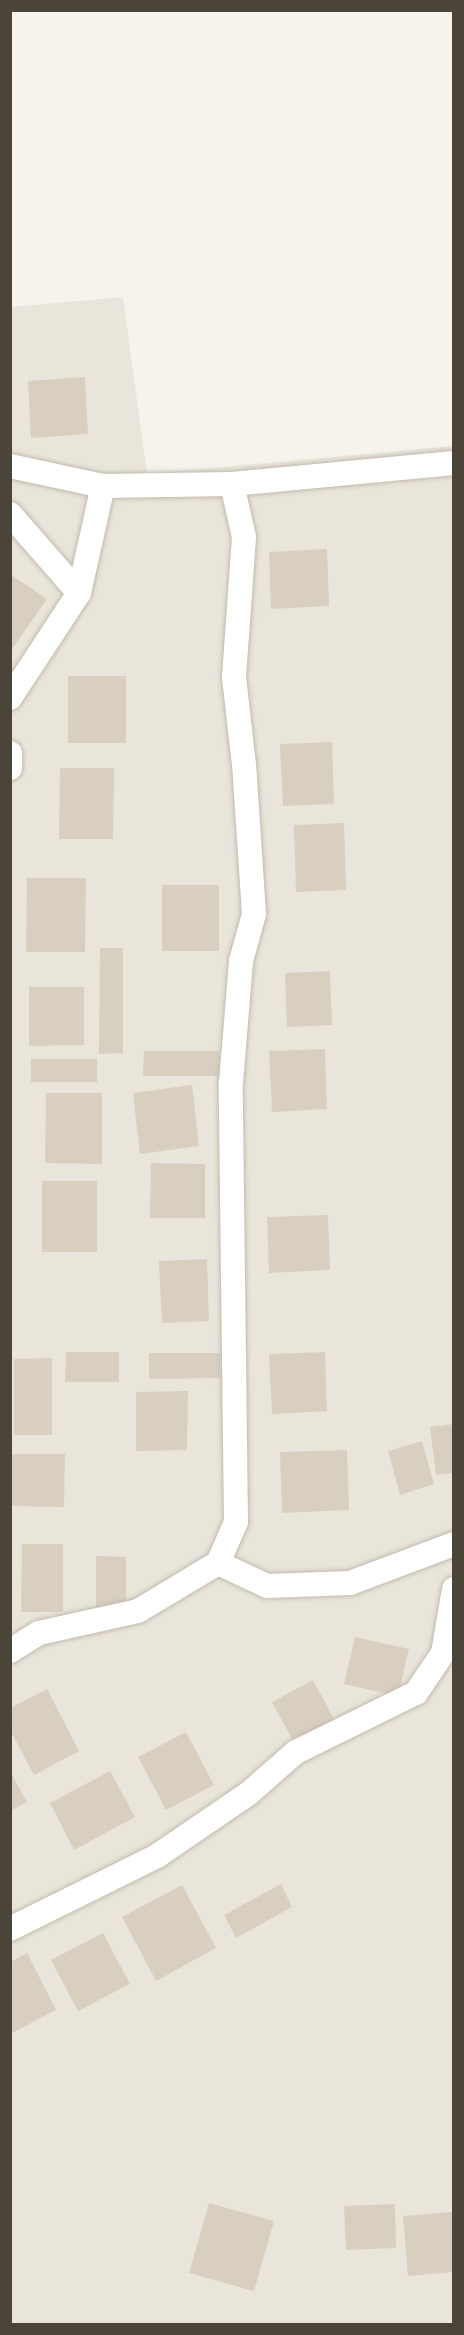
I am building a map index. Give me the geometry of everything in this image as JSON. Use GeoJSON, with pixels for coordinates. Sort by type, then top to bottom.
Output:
{"type":"FeatureCollection","features":[{"type":"Feature","properties":{"kind":"street"},"geometry":{"type":"LineString","coordinates":[[10,466],[103,486],[232,484],[453,463]]}},
{"type":"Feature","properties":{"kind":"street"},"geometry":{"type":"LineString","coordinates":[[11,1649],[39,1633],[138,1611],[218,1563],[236,1522],[231,1083],[241,961],[254,914],[244,765],[234,677],[244,537],[232,484]]}},
{"type":"Feature","properties":{"kind":"street"},"geometry":{"type":"LineString","coordinates":[[10,698],[79,593],[103,486]]}},
{"type":"Feature","properties":{"kind":"street"},"geometry":{"type":"LineString","coordinates":[[10,514],[79,593]]}},
{"type":"Feature","properties":{"kind":"street"},"geometry":{"type":"LineString","coordinates":[[10,753],[10,768]]}},
{"type":"Feature","properties":{"kind":"street"},"geometry":{"type":"LineString","coordinates":[[218,1563],[267,1586],[350,1583],[453,1544]]}},
{"type":"Feature","properties":{"kind":"street"},"geometry":{"type":"LineString","coordinates":[[10,1929],[157,1856],[248,1794],[296,1752],[416,1693],[443,1653],[453,1589]]}},
{"type":"Feature","properties":{"kind":"shaded area"},"geometry":{"type":"Polygon","coordinates":[[[123,297],[147,474],[453,446],[453,2324],[11,2324],[11,307],[123,297]]]}},
{"type":"Feature","properties":{"kind":"building"},"geometry":{"type":"Polygon","coordinates":[[[85,377],[88,434],[31,438],[28,381],[85,377]]]}},
{"type":"Feature","properties":{"kind":"building"},"geometry":{"type":"Polygon","coordinates":[[[327,549],[329,606],[271,609],[269,552],[327,549]]]}},
{"type":"Feature","properties":{"kind":"building"},"geometry":{"type":"Polygon","coordinates":[[[10,574],[47,599],[10,652],[10,574]]]}},
{"type":"Feature","properties":{"kind":"building"},"geometry":{"type":"Polygon","coordinates":[[[68,676],[126,676],[126,743],[68,743],[68,676]]]}},
{"type":"Feature","properties":{"kind":"building"},"geometry":{"type":"Polygon","coordinates":[[[332,742],[334,804],[283,806],[280,744],[332,742]]]}},
{"type":"Feature","properties":{"kind":"building"},"geometry":{"type":"Polygon","coordinates":[[[60,768],[114,768],[113,839],[59,839],[60,768]]]}},
{"type":"Feature","properties":{"kind":"building"},"geometry":{"type":"Polygon","coordinates":[[[344,823],[346,890],[296,892],[294,825],[344,823]]]}},
{"type":"Feature","properties":{"kind":"building"},"geometry":{"type":"Polygon","coordinates":[[[27,878],[86,878],[85,952],[26,952],[27,878]]]}},
{"type":"Feature","properties":{"kind":"building"},"geometry":{"type":"Polygon","coordinates":[[[162,885],[219,885],[219,951],[162,951],[162,885]]]}},
{"type":"Feature","properties":{"kind":"building"},"geometry":{"type":"Polygon","coordinates":[[[100,948],[123,948],[123,1053],[99,1054],[100,948]]]}},
{"type":"Feature","properties":{"kind":"building"},"geometry":{"type":"Polygon","coordinates":[[[330,971],[332,1025],[287,1027],[285,973],[330,971]]]}},
{"type":"Feature","properties":{"kind":"building"},"geometry":{"type":"Polygon","coordinates":[[[29,987],[84,987],[84,1045],[29,1046],[29,987]]]}},
{"type":"Feature","properties":{"kind":"building"},"geometry":{"type":"Polygon","coordinates":[[[325,1049],[327,1109],[272,1112],[269,1051],[325,1049]]]}},
{"type":"Feature","properties":{"kind":"building"},"geometry":{"type":"Polygon","coordinates":[[[144,1051],[219,1051],[219,1076],[143,1076],[144,1051]]]}},
{"type":"Feature","properties":{"kind":"building"},"geometry":{"type":"Polygon","coordinates":[[[31,1059],[97,1059],[97,1082],[31,1082],[31,1059]]]}},
{"type":"Feature","properties":{"kind":"building"},"geometry":{"type":"Polygon","coordinates":[[[192,1085],[199,1146],[140,1154],[133,1093],[192,1085]]]}},
{"type":"Feature","properties":{"kind":"building"},"geometry":{"type":"Polygon","coordinates":[[[46,1093],[102,1093],[102,1164],[45,1163],[46,1093]]]}},
{"type":"Feature","properties":{"kind":"building"},"geometry":{"type":"Polygon","coordinates":[[[151,1163],[205,1164],[205,1218],[150,1218],[151,1163]]]}},
{"type":"Feature","properties":{"kind":"building"},"geometry":{"type":"Polygon","coordinates":[[[42,1181],[97,1181],[97,1252],[42,1252],[42,1181]]]}},
{"type":"Feature","properties":{"kind":"building"},"geometry":{"type":"Polygon","coordinates":[[[328,1215],[330,1270],[269,1273],[267,1217],[328,1215]]]}},
{"type":"Feature","properties":{"kind":"building"},"geometry":{"type":"Polygon","coordinates":[[[207,1259],[209,1321],[162,1323],[159,1261],[207,1259]]]}},
{"type":"Feature","properties":{"kind":"building"},"geometry":{"type":"Polygon","coordinates":[[[66,1352],[119,1352],[119,1382],[65,1382],[66,1352]]]}},
{"type":"Feature","properties":{"kind":"building"},"geometry":{"type":"Polygon","coordinates":[[[325,1352],[327,1411],[272,1414],[269,1354],[325,1352]]]}},
{"type":"Feature","properties":{"kind":"building"},"geometry":{"type":"Polygon","coordinates":[[[149,1353],[220,1353],[220,1378],[149,1379],[149,1353]]]}},
{"type":"Feature","properties":{"kind":"building"},"geometry":{"type":"Polygon","coordinates":[[[52,1358],[52,1435],[14,1435],[14,1359],[52,1358]]]}},
{"type":"Feature","properties":{"kind":"building"},"geometry":{"type":"Polygon","coordinates":[[[188,1391],[187,1450],[136,1451],[136,1392],[188,1391]]]}},
{"type":"Feature","properties":{"kind":"building"},"geometry":{"type":"Polygon","coordinates":[[[454,1424],[454,1473],[436,1475],[430,1427],[454,1424]]]}},
{"type":"Feature","properties":{"kind":"building"},"geometry":{"type":"Polygon","coordinates":[[[422,1441],[434,1484],[400,1495],[388,1451],[422,1441]]]}},
{"type":"Feature","properties":{"kind":"building"},"geometry":{"type":"Polygon","coordinates":[[[347,1450],[349,1510],[282,1513],[280,1452],[347,1450]]]}},
{"type":"Feature","properties":{"kind":"building"},"geometry":{"type":"Polygon","coordinates":[[[10,1454],[65,1454],[64,1507],[10,1506],[10,1454]]]}},
{"type":"Feature","properties":{"kind":"building"},"geometry":{"type":"Polygon","coordinates":[[[22,1544],[63,1544],[63,1612],[21,1612],[22,1544]]]}},
{"type":"Feature","properties":{"kind":"building"},"geometry":{"type":"Polygon","coordinates":[[[96,1556],[126,1557],[126,1606],[96,1607],[96,1556]]]}},
{"type":"Feature","properties":{"kind":"building"},"geometry":{"type":"Polygon","coordinates":[[[355,1637],[409,1649],[398,1696],[344,1684],[355,1637]]]}},
{"type":"Feature","properties":{"kind":"building"},"geometry":{"type":"Polygon","coordinates":[[[313,1680],[335,1721],[294,1743],[272,1702],[313,1680]]]}},
{"type":"Feature","properties":{"kind":"building"},"geometry":{"type":"Polygon","coordinates":[[[47,1689],[79,1751],[34,1775],[10,1730],[10,1708],[47,1689]]]}},
{"type":"Feature","properties":{"kind":"building"},"geometry":{"type":"Polygon","coordinates":[[[186,1732],[214,1785],[166,1810],[138,1757],[186,1732]]]}},
{"type":"Feature","properties":{"kind":"building"},"geometry":{"type":"Polygon","coordinates":[[[10,1771],[27,1802],[10,1811],[10,1771]]]}},
{"type":"Feature","properties":{"kind":"building"},"geometry":{"type":"Polygon","coordinates":[[[110,1771],[135,1817],[74,1850],[50,1803],[110,1771]]]}},
{"type":"Feature","properties":{"kind":"building"},"geometry":{"type":"Polygon","coordinates":[[[281,1884],[292,1907],[236,1938],[224,1915],[281,1884]]]}},
{"type":"Feature","properties":{"kind":"building"},"geometry":{"type":"Polygon","coordinates":[[[182,1885],[216,1948],[156,1981],[122,1917],[182,1885]]]}},
{"type":"Feature","properties":{"kind":"building"},"geometry":{"type":"Polygon","coordinates":[[[103,1933],[130,1984],[78,2011],[51,1960],[103,1933]]]}},
{"type":"Feature","properties":{"kind":"building"},"geometry":{"type":"Polygon","coordinates":[[[27,1953],[56,2010],[10,2034],[10,1962],[27,1953]]]}},
{"type":"Feature","properties":{"kind":"building"},"geometry":{"type":"Polygon","coordinates":[[[209,2203],[274,2221],[254,2291],[189,2273],[209,2203]]]}},
{"type":"Feature","properties":{"kind":"building"},"geometry":{"type":"Polygon","coordinates":[[[395,2204],[396,2248],[346,2250],[344,2206],[395,2204]]]}},
{"type":"Feature","properties":{"kind":"building"},"geometry":{"type":"Polygon","coordinates":[[[452,2212],[454,2272],[408,2276],[403,2216],[452,2212]]]}}]}
